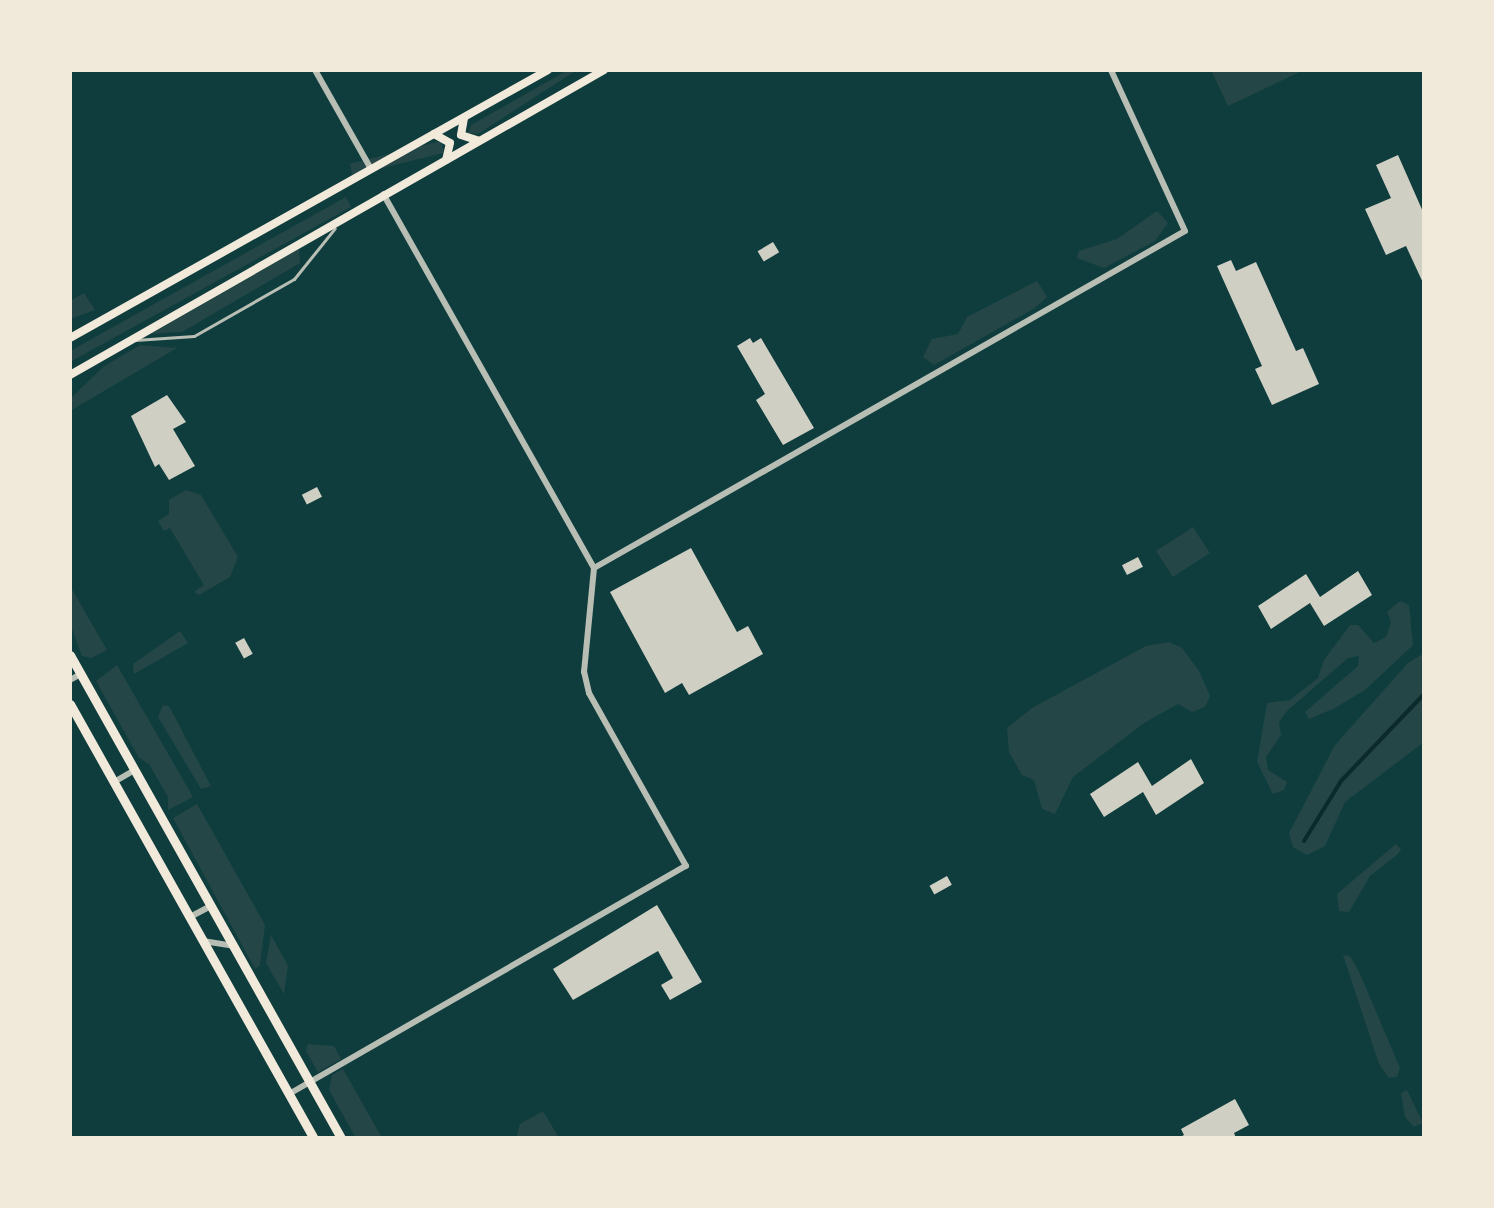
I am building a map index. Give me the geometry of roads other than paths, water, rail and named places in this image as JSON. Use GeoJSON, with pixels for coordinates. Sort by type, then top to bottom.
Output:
{"type":"FeatureCollection","features":[{"type":"Feature","properties":{"kind":"main road"},"geometry":{"type":"LineString","coordinates":[[70,338],[548,70]]}},
{"type":"Feature","properties":{"kind":"main road"},"geometry":{"type":"LineString","coordinates":[[72,373],[604,70]]}},
{"type":"Feature","properties":{"kind":"main road"},"geometry":{"type":"LineString","coordinates":[[467,115],[460,126],[461,135],[472,142],[481,140]]}},
{"type":"Feature","properties":{"kind":"main road"},"geometry":{"type":"LineString","coordinates":[[433,134],[450,143],[446,160]]}},
{"type":"Feature","properties":{"kind":"main road"},"geometry":{"type":"LineString","coordinates":[[70,655],[341,1138]]}},
{"type":"Feature","properties":{"kind":"main road"},"geometry":{"type":"LineString","coordinates":[[70,704],[314,1138]]}},
{"type":"Feature","properties":{"kind":"street"},"geometry":{"type":"LineString","coordinates":[[315,70],[371,169]]}},
{"type":"Feature","properties":{"kind":"street"},"geometry":{"type":"LineString","coordinates":[[594,568],[1185,231],[1111,70]]}},
{"type":"Feature","properties":{"kind":"street"},"geometry":{"type":"LineString","coordinates":[[289,1094],[686,866],[589,693],[584,672],[594,568],[383,194]]}},
{"type":"Feature","properties":{"kind":"street"},"geometry":{"type":"LineString","coordinates":[[70,680],[81,674]]}},
{"type":"Feature","properties":{"kind":"street"},"geometry":{"type":"LineString","coordinates":[[114,782],[135,770]]}},
{"type":"Feature","properties":{"kind":"street"},"geometry":{"type":"LineString","coordinates":[[190,917],[211,906]]}},
{"type":"Feature","properties":{"kind":"street"},"geometry":{"type":"LineString","coordinates":[[203,941],[234,946]]}},
{"type":"Feature","properties":{"kind":"lane"},"geometry":{"type":"LineString","coordinates":[[128,340],[194,336],[294,279],[343,218]]}},
{"type":"Feature","properties":{"kind":"waterway"},"geometry":{"type":"LineString","coordinates":[[1304,841],[1341,781],[1424,694]]}}]}
